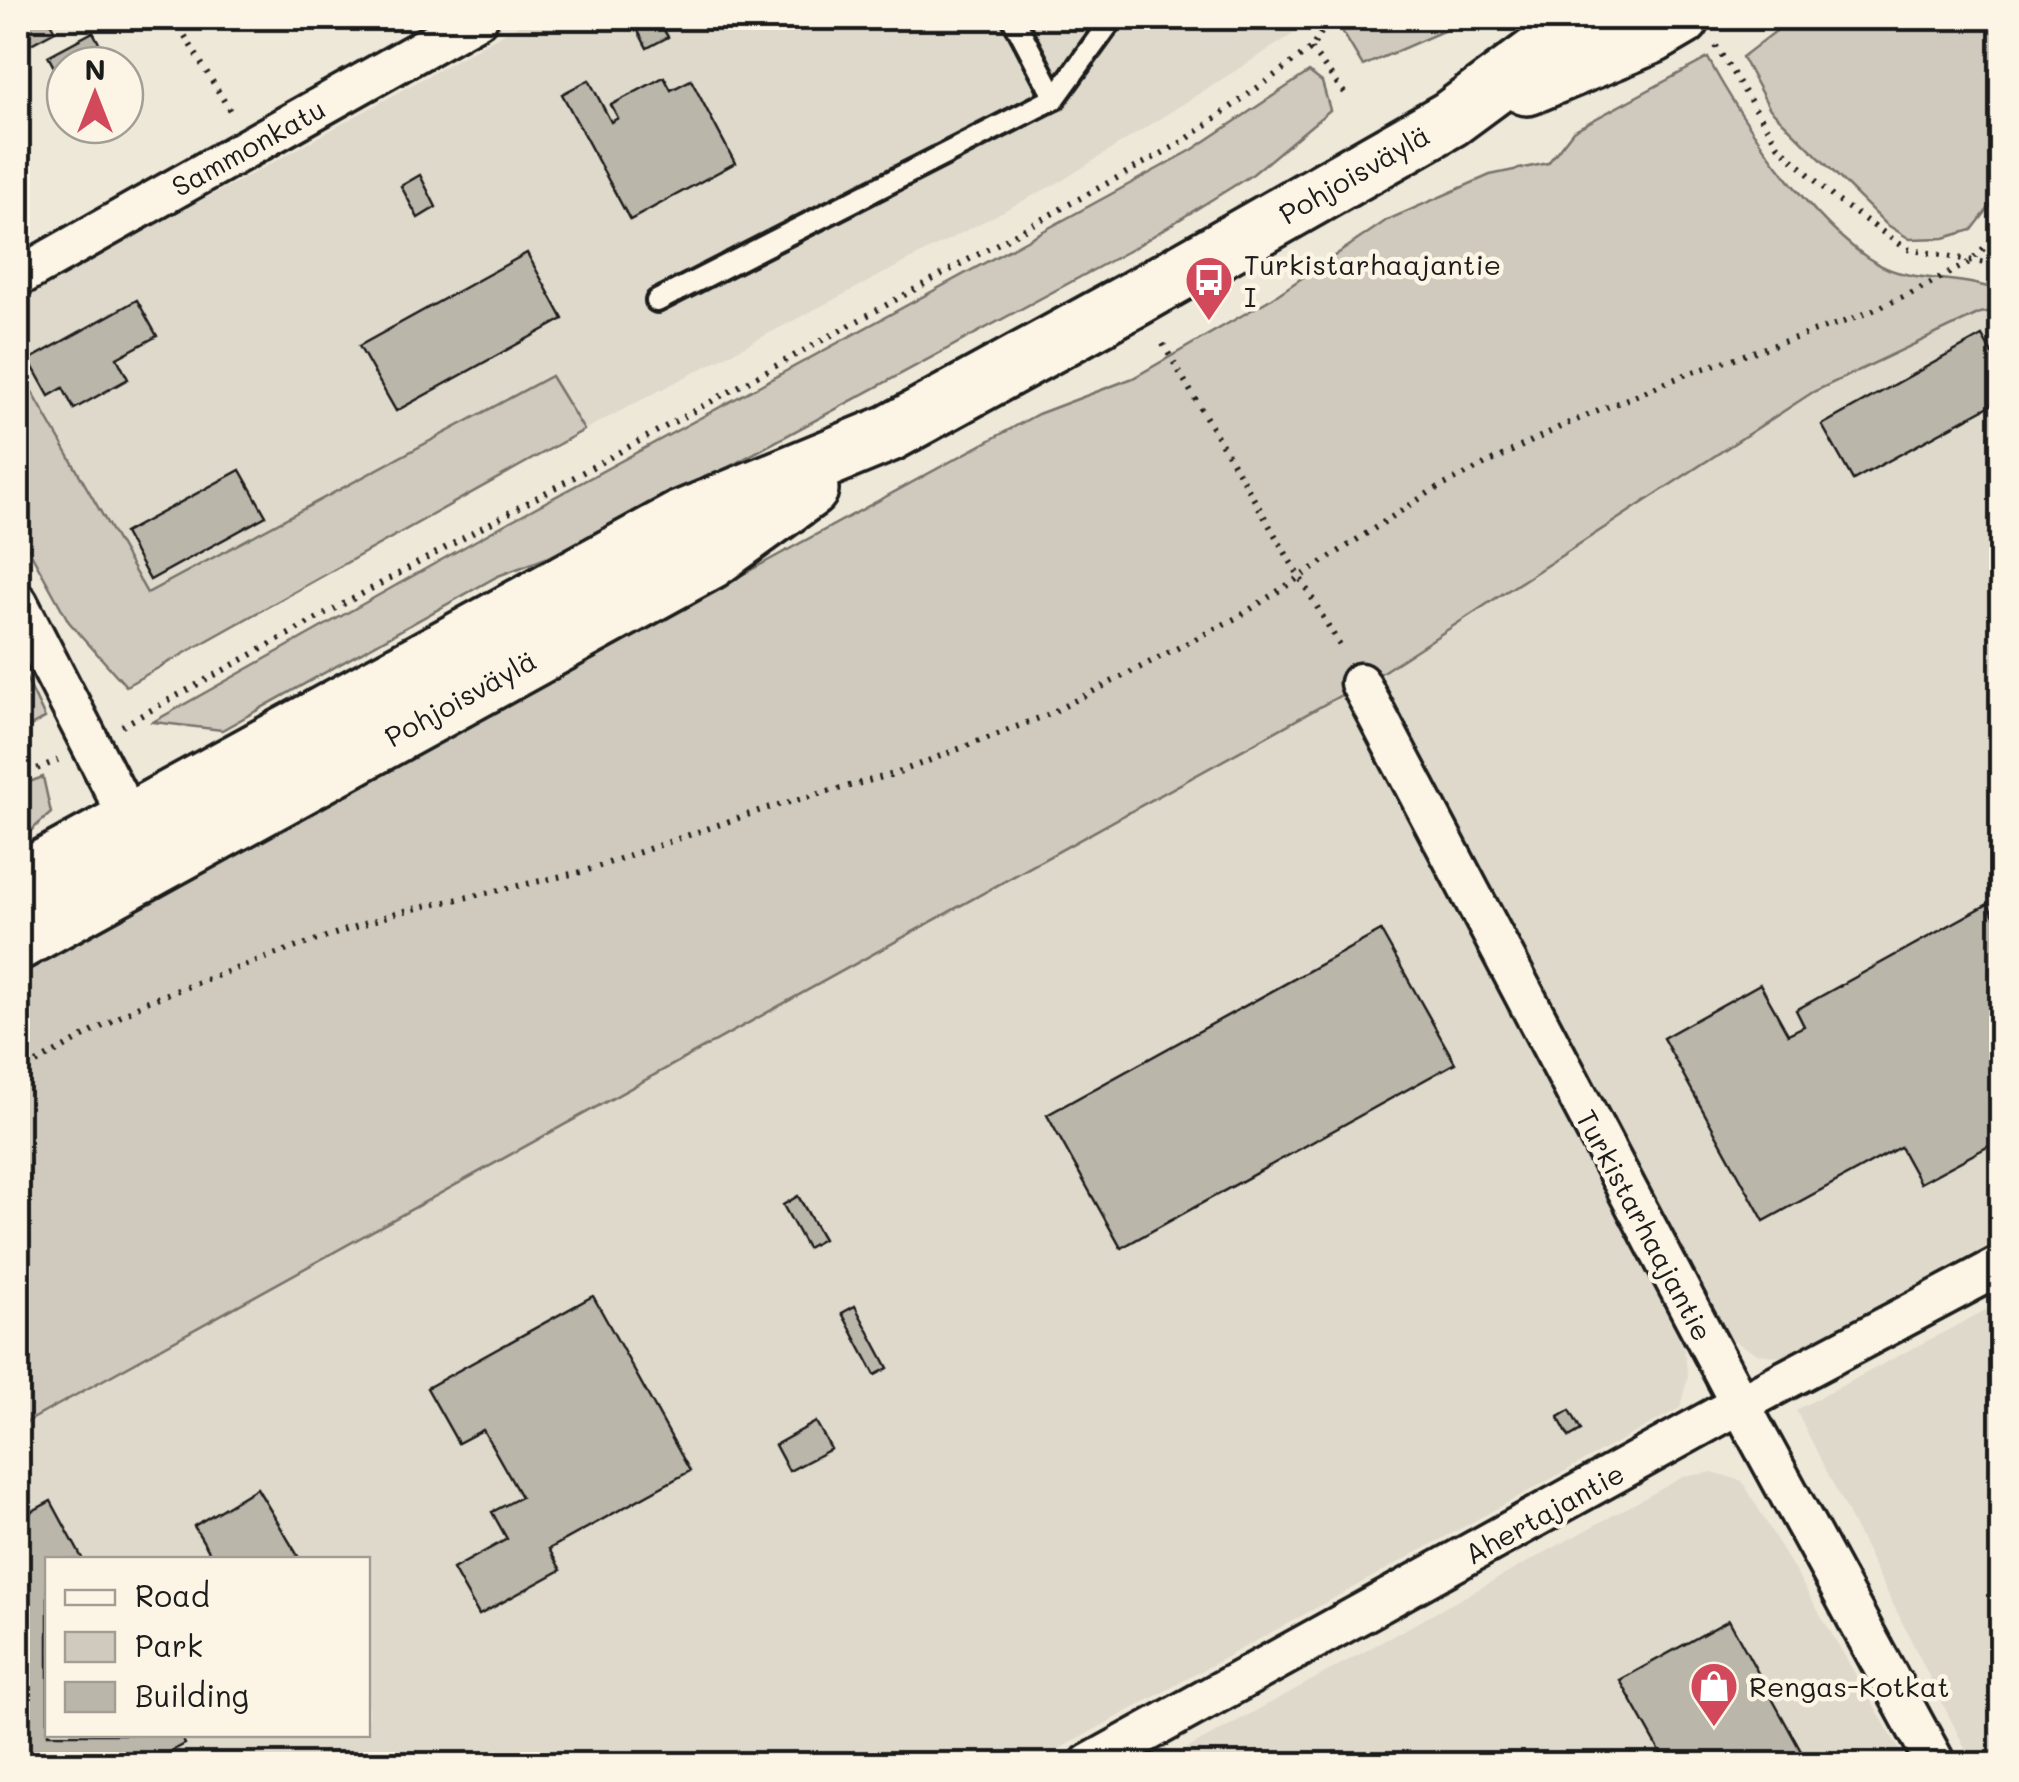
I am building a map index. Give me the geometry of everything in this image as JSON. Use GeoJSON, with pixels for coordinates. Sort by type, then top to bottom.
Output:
{"type":"FeatureCollection","features":[{"type":"Feature","properties":{"kind":"main road","name":"Pohjoisväylä"},"geometry":{"type":"LineString","coordinates":[[1450,119],[1587,18]]}},
{"type":"Feature","properties":{"kind":"main road","name":"Pohjoisväylä"},"geometry":{"type":"LineString","coordinates":[[18,942],[710,560],[890,432],[1450,119],[1653,35],[1698,31]]}},
{"type":"Feature","properties":{"kind":"main road","name":"Pohjoisväylä"},"geometry":{"type":"LineString","coordinates":[[18,882],[681,520],[890,432]]}},
{"type":"Feature","properties":{"kind":"street","name":"Sammonkatu"},"geometry":{"type":"LineString","coordinates":[[18,276],[478,18]]}},
{"type":"Feature","properties":{"kind":"street"},"geometry":{"type":"LineString","coordinates":[[18,603],[154,866]]}},
{"type":"Feature","properties":{"kind":"street","name":"Turkistarhaajantie"},"geometry":{"type":"LineString","coordinates":[[1360,682],[1740,1404],[1936,1764]]}},
{"type":"Feature","properties":{"kind":"street","name":"Ahertajantie"},"geometry":{"type":"LineString","coordinates":[[1089,1764],[1740,1404],[2002,1265]]}},
{"type":"Feature","properties":{"kind":"lane"},"geometry":{"type":"LineString","coordinates":[[1013,18],[1055,98]]}},
{"type":"Feature","properties":{"kind":"lane"},"geometry":{"type":"LineString","coordinates":[[658,301],[1055,98],[1112,18]]}},
{"type":"Feature","properties":{"kind":"path"},"geometry":{"type":"LineString","coordinates":[[174,18],[251,145]]}},
{"type":"Feature","properties":{"kind":"path"},"geometry":{"type":"LineString","coordinates":[[147,712],[1184,141],[1312,49],[1330,18]]}},
{"type":"Feature","properties":{"kind":"path"},"geometry":{"type":"LineString","coordinates":[[1698,31],[1778,145],[1835,199],[1906,250],[2002,266]]}},
{"type":"Feature","properties":{"kind":"path"},"geometry":{"type":"LineString","coordinates":[[1312,49],[1348,98]]}},
{"type":"Feature","properties":{"kind":"path"},"geometry":{"type":"LineString","coordinates":[[18,1073],[148,1001],[279,953],[396,914],[585,871],[767,808],[894,774],[1047,715],[1240,616],[1430,492],[1562,426],[1731,358],[1855,318],[1970,262],[2002,230]]}},
{"type":"Feature","properties":{"kind":"path"},"geometry":{"type":"LineString","coordinates":[[1163,344],[1302,573],[1360,682]]}},
{"type":"Feature","properties":{"kind":"path"},"geometry":{"type":"LineString","coordinates":[[18,777],[49,766]]}},
{"type":"Feature","properties":{"kind":"shaded area"},"geometry":{"type":"Polygon","coordinates":[[[531,18],[1305,18],[1298,31],[1063,180],[584,430],[552,377],[147,594],[18,367],[18,295],[256,172],[531,18]]]}},
{"type":"Feature","properties":{"kind":"shaded area"},"geometry":{"type":"Polygon","coordinates":[[[2001,310],[2001,1239],[1783,1357],[1758,1354],[1726,1337],[1381,673],[1813,392],[1980,313],[2001,310]]]}},
{"type":"Feature","properties":{"kind":"shaded area"},"geometry":{"type":"Polygon","coordinates":[[[1341,693],[1683,1344],[1688,1376],[1680,1408],[1032,1764],[18,1764],[18,1427],[1341,693]]]}},
{"type":"Feature","properties":{"kind":"shaded area"},"geometry":{"type":"Polygon","coordinates":[[[2001,1302],[2001,1764],[1973,1764],[1796,1410],[2001,1302]]]}},
{"type":"Feature","properties":{"kind":"shaded area"},"geometry":{"type":"Polygon","coordinates":[[[1713,1472],[1742,1481],[1908,1764],[1159,1764],[1683,1477],[1713,1472]]]}},
{"type":"Feature","properties":{"kind":"green space"},"geometry":{"type":"Polygon","coordinates":[[[1348,18],[1473,18],[1363,66],[1342,31],[1348,18]]]}},
{"type":"Feature","properties":{"kind":"green space"},"geometry":{"type":"Polygon","coordinates":[[[1793,18],[2001,18],[2001,192],[1972,230],[1944,238],[1910,239],[1886,224],[1770,109],[1742,57],[1793,18]]]}},
{"type":"Feature","properties":{"kind":"green space"},"geometry":{"type":"Polygon","coordinates":[[[1708,58],[1764,147],[1843,239],[1871,260],[1897,272],[1976,284],[2001,292],[2001,310],[1980,313],[1813,392],[1381,673],[18,1427],[18,968],[1038,414],[1133,378],[1274,297],[1387,220],[1490,175],[1548,163],[1573,131],[1708,58]]]}},
{"type":"Feature","properties":{"kind":"green space"},"geometry":{"type":"Polygon","coordinates":[[[1309,72],[1322,82],[1330,110],[1253,174],[1132,249],[592,541],[498,576],[222,730],[153,722],[507,523],[1192,150],[1309,72]]]}},
{"type":"Feature","properties":{"kind":"green space"},"geometry":{"type":"Polygon","coordinates":[[[18,367],[147,593],[551,376],[584,430],[126,686],[69,622],[18,530],[18,367]]]}},
{"type":"Feature","properties":{"kind":"green space"},"geometry":{"type":"Polygon","coordinates":[[[18,661],[45,718],[18,733],[18,661]]]}},
{"type":"Feature","properties":{"kind":"green space"},"geometry":{"type":"Polygon","coordinates":[[[43,777],[51,813],[18,842],[18,786],[43,777]]]}},
{"type":"Feature","properties":{"kind":"building"},"geometry":{"type":"Polygon","coordinates":[[[33,18],[48,18],[55,31],[18,51],[18,26],[33,18]]]}},
{"type":"Feature","properties":{"kind":"building"},"geometry":{"type":"Polygon","coordinates":[[[657,18],[668,37],[647,48],[635,25],[657,18]]]}},
{"type":"Feature","properties":{"kind":"building"},"geometry":{"type":"Polygon","coordinates":[[[93,32],[100,45],[69,45],[93,32]]]}},
{"type":"Feature","properties":{"kind":"building"},"geometry":{"type":"Polygon","coordinates":[[[664,77],[671,90],[691,80],[735,163],[630,220],[562,94],[589,80],[611,122],[618,118],[611,105],[664,77]]]}},
{"type":"Feature","properties":{"kind":"building"},"geometry":{"type":"Polygon","coordinates":[[[420,175],[436,207],[418,218],[401,186],[420,175]]]}},
{"type":"Feature","properties":{"kind":"building"},"geometry":{"type":"Polygon","coordinates":[[[527,253],[563,319],[396,411],[359,346],[527,253]]]}},
{"type":"Feature","properties":{"kind":"building"},"geometry":{"type":"Polygon","coordinates":[[[137,300],[157,336],[117,358],[128,379],[74,409],[63,388],[49,396],[29,360],[137,300]]]}},
{"type":"Feature","properties":{"kind":"building"},"geometry":{"type":"Polygon","coordinates":[[[1982,336],[2002,371],[2002,399],[1853,480],[1822,425],[1982,336]]]}},
{"type":"Feature","properties":{"kind":"building"},"geometry":{"type":"Polygon","coordinates":[[[240,470],[266,516],[150,580],[124,533],[240,470]]]}},
{"type":"Feature","properties":{"kind":"building"},"geometry":{"type":"Polygon","coordinates":[[[1988,904],[1996,920],[2002,917],[2002,1139],[1920,1183],[1900,1147],[1764,1221],[1663,1038],[1760,984],[1788,1034],[1804,1026],[1796,1010],[1988,904]]]}},
{"type":"Feature","properties":{"kind":"building"},"geometry":{"type":"Polygon","coordinates":[[[1381,931],[1455,1063],[1121,1248],[1047,1115],[1381,931]]]}},
{"type":"Feature","properties":{"kind":"building"},"geometry":{"type":"Polygon","coordinates":[[[798,1196],[823,1239],[807,1248],[783,1205],[798,1196]]]}},
{"type":"Feature","properties":{"kind":"building"},"geometry":{"type":"Polygon","coordinates":[[[593,1296],[690,1471],[549,1549],[561,1570],[479,1615],[453,1569],[507,1539],[492,1512],[521,1497],[483,1430],[458,1443],[427,1388],[593,1296]]]}},
{"type":"Feature","properties":{"kind":"building"},"geometry":{"type":"Polygon","coordinates":[[[855,1306],[888,1368],[875,1375],[842,1313],[855,1306]]]}},
{"type":"Feature","properties":{"kind":"building"},"geometry":{"type":"Polygon","coordinates":[[[1570,1410],[1581,1430],[1569,1437],[1558,1417],[1570,1410]]]}},
{"type":"Feature","properties":{"kind":"building"},"geometry":{"type":"Polygon","coordinates":[[[816,1422],[831,1449],[789,1471],[775,1445],[816,1422]]]}},
{"type":"Feature","properties":{"kind":"building"},"geometry":{"type":"Polygon","coordinates":[[[257,1488],[298,1556],[212,1557],[194,1526],[257,1488]]]}},
{"type":"Feature","properties":{"kind":"building"},"geometry":{"type":"Polygon","coordinates":[[[51,1501],[81,1557],[45,1557],[45,1737],[182,1737],[185,1744],[147,1764],[18,1764],[18,1519],[51,1501]]]}},
{"type":"Feature","properties":{"kind":"building"},"geometry":{"type":"Polygon","coordinates":[[[1729,1620],[1808,1764],[1667,1764],[1620,1680],[1729,1620]]]}},
{"type":"Feature","properties":{"kind":"building"},"geometry":{"type":"Polygon","coordinates":[[[1360,1753],[1365,1761],[1371,1757],[1375,1764],[1343,1764],[1360,1753]]]}},
{"type":"Feature","properties":{"kind":"place","name":"Turkistarhaajantie I"},"geometry":{"type":"Point","coordinates":[1209,322]}},
{"type":"Feature","properties":{"kind":"place","name":"Rengas-Kotkat"},"geometry":{"type":"Point","coordinates":[1714,1728]}}]}
